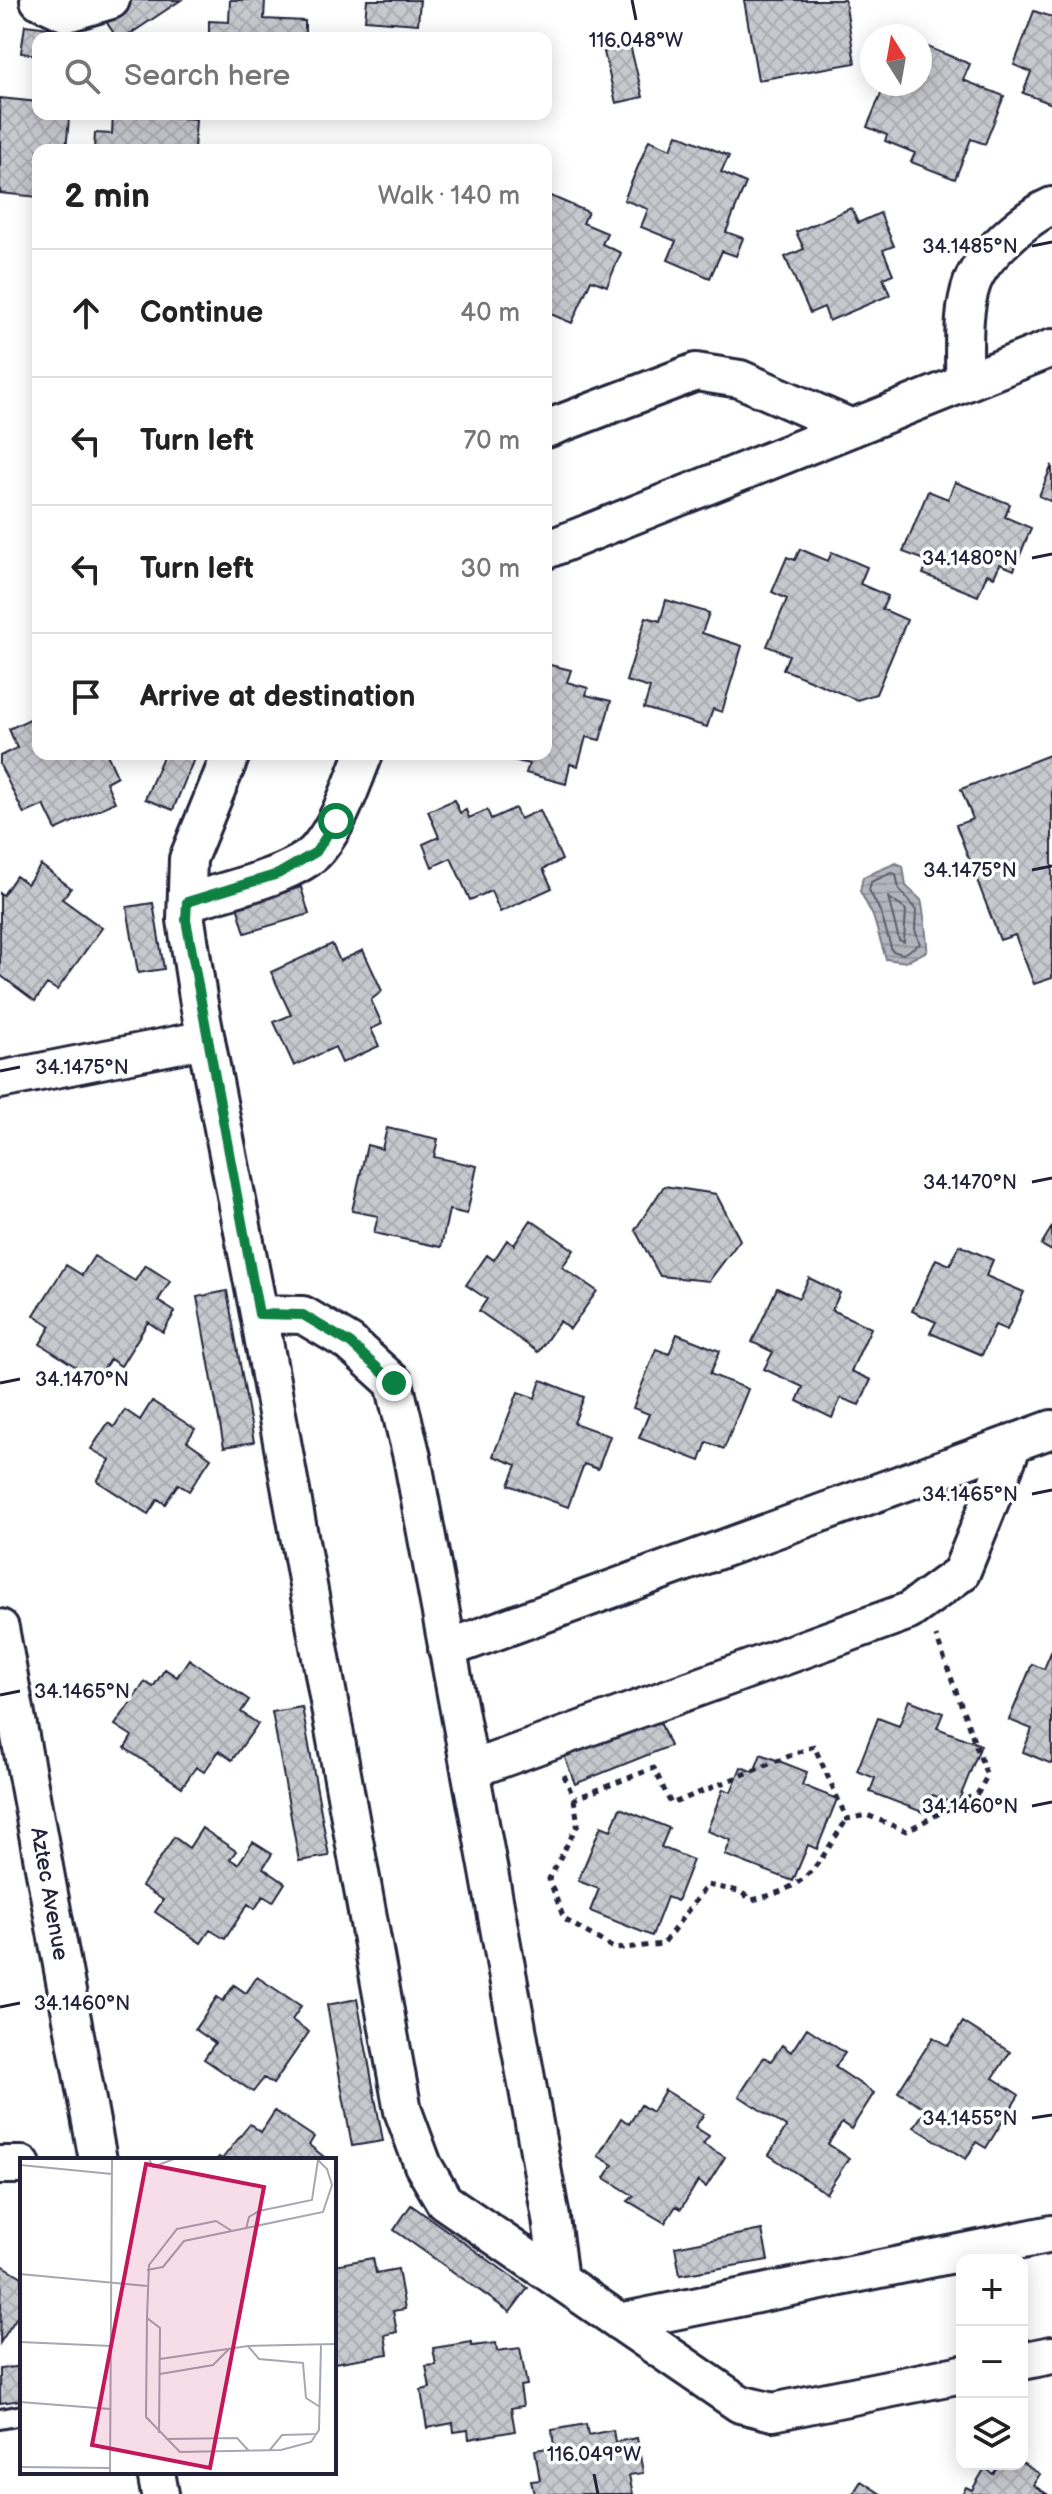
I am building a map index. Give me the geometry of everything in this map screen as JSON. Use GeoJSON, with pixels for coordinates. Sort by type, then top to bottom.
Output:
{"type":"FeatureCollection","features":[{"type":"Feature","properties":{"kind":"street"},"geometry":{"type":"LineString","coordinates":[[39,0],[67,13],[111,0]]}},
{"type":"Feature","properties":{"kind":"street"},"geometry":{"type":"LineString","coordinates":[[964,383],[965,329],[973,282],[1006,237],[1052,206]]}},
{"type":"Feature","properties":{"kind":"street"},"geometry":{"type":"LineString","coordinates":[[552,548],[1052,348]]}},
{"type":"Feature","properties":{"kind":"street"},"geometry":{"type":"LineString","coordinates":[[552,427],[696,372],[740,379],[852,428]]}},
{"type":"Feature","properties":{"kind":"street"},"geometry":{"type":"LineString","coordinates":[[229,760],[188,859],[187,902],[206,1039],[259,1314],[403,2111],[423,2165],[444,2201],[740,2404],[773,2412],[956,2375]]}},
{"type":"Feature","properties":{"kind":"street"},"geometry":{"type":"LineString","coordinates":[[187,902],[278,874],[316,852],[336,821],[361,760]]}},
{"type":"Feature","properties":{"kind":"street"},"geometry":{"type":"LineString","coordinates":[[0,1080],[206,1039]]}},
{"type":"Feature","properties":{"kind":"street"},"geometry":{"type":"LineString","coordinates":[[259,1314],[303,1315],[350,1343],[394,1383],[412,1457],[470,1770],[551,2218],[559,2280]]}},
{"type":"Feature","properties":{"kind":"street"},"geometry":{"type":"LineString","coordinates":[[447,1649],[1052,1429]]}},
{"type":"Feature","properties":{"kind":"street"},"geometry":{"type":"LineString","coordinates":[[470,1770],[909,1611],[961,1573],[1014,1442]]}},
{"type":"Feature","properties":{"kind":"street","name":"Aztec Avenue"},"geometry":{"type":"LineString","coordinates":[[0,1628],[98,2158]]}},
{"type":"Feature","properties":{"kind":"street"},"geometry":{"type":"LineString","coordinates":[[620,2322],[1052,2234]]}},
{"type":"Feature","properties":{"kind":"street"},"geometry":{"type":"LineString","coordinates":[[1028,2360],[1052,2355]]}},
{"type":"Feature","properties":{"kind":"street"},"geometry":{"type":"LineString","coordinates":[[156,2474],[160,2494]]}},
{"type":"Feature","properties":{"kind":"lane"},"geometry":{"type":"LineString","coordinates":[[0,2419],[20,2415]]}},
{"type":"Feature","properties":{"kind":"path"},"geometry":{"type":"LineString","coordinates":[[552,1741],[574,1799],[578,1824],[549,1879],[564,1919],[615,1949],[663,1944],[707,1885],[739,1891],[752,1900],[783,1893],[810,1876],[847,1819],[867,1815],[906,1831],[978,1793],[987,1776],[923,1601]]}},
{"type":"Feature","properties":{"kind":"path"},"geometry":{"type":"LineString","coordinates":[[574,1799],[654,1768],[671,1804],[814,1746],[847,1819]]}},
{"type":"Feature","properties":{"kind":"water"},"geometry":{"type":"Polygon","coordinates":[[[896,863],[903,866],[906,886],[921,900],[926,935],[927,951],[906,962],[886,959],[873,916],[860,891],[863,877],[896,863]]]}},
{"type":"Feature","properties":{"kind":"building"},"geometry":{"type":"Polygon","coordinates":[[[129,0],[181,0],[133,32],[113,32],[103,17],[129,0]]]}},
{"type":"Feature","properties":{"kind":"building"},"geometry":{"type":"Polygon","coordinates":[[[230,0],[265,0],[264,19],[305,21],[305,32],[209,32],[209,21],[229,22],[230,0]]]}},
{"type":"Feature","properties":{"kind":"building"},"geometry":{"type":"Polygon","coordinates":[[[367,0],[420,0],[418,24],[365,20],[367,0]]]}},
{"type":"Feature","properties":{"kind":"building"},"geometry":{"type":"Polygon","coordinates":[[[744,0],[845,0],[855,63],[758,80],[744,0]]]}},
{"type":"Feature","properties":{"kind":"building"},"geometry":{"type":"Polygon","coordinates":[[[1034,11],[1052,17],[1052,104],[1023,93],[1031,72],[1014,65],[1034,11]]]}},
{"type":"Feature","properties":{"kind":"building"},"geometry":{"type":"Polygon","coordinates":[[[25,25],[83,32],[32,32],[32,54],[21,53],[25,25]]]}},
{"type":"Feature","properties":{"kind":"building"},"geometry":{"type":"Polygon","coordinates":[[[630,45],[643,97],[616,103],[604,52],[630,45]]]}},
{"type":"Feature","properties":{"kind":"building"},"geometry":{"type":"Polygon","coordinates":[[[932,49],[970,64],[963,80],[1004,96],[985,144],[971,139],[955,179],[911,162],[915,153],[885,141],[887,135],[867,127],[880,96],[932,96],[932,49]]]}},
{"type":"Feature","properties":{"kind":"building"},"geometry":{"type":"Polygon","coordinates":[[[0,98],[32,101],[32,120],[69,120],[67,144],[32,144],[32,196],[0,193],[0,98]]]}},
{"type":"Feature","properties":{"kind":"building"},"geometry":{"type":"Polygon","coordinates":[[[113,120],[196,120],[194,144],[94,144],[95,133],[112,134],[113,120]]]}},
{"type":"Feature","properties":{"kind":"building"},"geometry":{"type":"Polygon","coordinates":[[[677,134],[729,156],[721,172],[746,183],[726,232],[743,238],[736,256],[722,251],[710,278],[668,260],[676,241],[641,227],[648,209],[624,200],[649,140],[671,149],[677,134]]]}},
{"type":"Feature","properties":{"kind":"building"},"geometry":{"type":"Polygon","coordinates":[[[552,197],[588,212],[583,223],[607,233],[602,244],[621,253],[607,286],[591,280],[572,323],[552,315],[552,197]]]}},
{"type":"Feature","properties":{"kind":"building"},"geometry":{"type":"Polygon","coordinates":[[[851,208],[858,223],[880,213],[894,246],[883,250],[893,274],[883,278],[890,295],[829,321],[824,307],[810,313],[785,257],[804,249],[796,232],[851,208]]]}},
{"type":"Feature","properties":{"kind":"building"},"geometry":{"type":"Polygon","coordinates":[[[1052,465],[1052,502],[1039,496],[1052,465]]]}},
{"type":"Feature","properties":{"kind":"building"},"geometry":{"type":"Polygon","coordinates":[[[955,482],[1010,504],[1005,517],[1031,528],[1014,570],[1000,564],[994,577],[987,574],[978,596],[923,574],[928,561],[903,552],[928,491],[948,499],[955,482]]]}},
{"type":"Feature","properties":{"kind":"building"},"geometry":{"type":"Polygon","coordinates":[[[800,549],[828,561],[832,552],[867,567],[860,584],[888,596],[882,609],[907,620],[876,694],[857,700],[783,669],[789,655],[767,646],[787,599],[772,592],[787,557],[795,560],[800,549]]]}},
{"type":"Feature","properties":{"kind":"building"},"geometry":{"type":"Polygon","coordinates":[[[666,600],[709,613],[702,633],[742,646],[722,712],[713,709],[707,727],[644,708],[650,688],[626,681],[646,617],[660,621],[666,600]]]}},
{"type":"Feature","properties":{"kind":"building"},"geometry":{"type":"Polygon","coordinates":[[[552,665],[571,670],[567,682],[588,688],[586,695],[611,701],[600,740],[586,737],[578,766],[570,764],[566,784],[526,773],[529,764],[513,760],[552,760],[552,665]]]}},
{"type":"Feature","properties":{"kind":"building"},"geometry":{"type":"Polygon","coordinates":[[[32,718],[32,760],[110,760],[117,776],[106,782],[115,802],[56,830],[44,805],[24,814],[0,765],[0,756],[17,748],[9,729],[32,718]]]}},
{"type":"Feature","properties":{"kind":"building"},"geometry":{"type":"Polygon","coordinates":[[[1052,754],[1052,978],[1034,984],[1015,935],[1000,940],[956,825],[973,819],[961,789],[1052,754]]]}},
{"type":"Feature","properties":{"kind":"building"},"geometry":{"type":"Polygon","coordinates":[[[161,760],[194,760],[173,810],[145,799],[161,760]]]}},
{"type":"Feature","properties":{"kind":"building"},"geometry":{"type":"Polygon","coordinates":[[[454,800],[460,813],[466,810],[469,818],[487,810],[491,819],[515,808],[520,819],[540,810],[562,860],[543,869],[552,888],[500,912],[491,891],[470,900],[451,858],[432,867],[423,844],[439,837],[428,811],[454,800]]]}},
{"type":"Feature","properties":{"kind":"building"},"geometry":{"type":"Polygon","coordinates":[[[41,865],[71,888],[62,899],[102,928],[57,990],[47,984],[35,1001],[0,975],[0,893],[3,895],[16,876],[27,884],[41,865]]]}},
{"type":"Feature","properties":{"kind":"building"},"geometry":{"type":"Polygon","coordinates":[[[301,887],[309,914],[245,933],[237,906],[301,887]]]}},
{"type":"Feature","properties":{"kind":"building"},"geometry":{"type":"Polygon","coordinates":[[[153,903],[164,969],[138,973],[127,907],[153,903]]]}},
{"type":"Feature","properties":{"kind":"building"},"geometry":{"type":"Polygon","coordinates":[[[332,944],[340,961],[363,950],[382,991],[371,1000],[382,1024],[371,1029],[379,1046],[342,1063],[335,1047],[294,1066],[274,1022],[291,1015],[271,972],[332,944]]]}},
{"type":"Feature","properties":{"kind":"building"},"geometry":{"type":"Polygon","coordinates":[[[387,1128],[438,1139],[434,1157],[477,1166],[467,1214],[449,1210],[441,1247],[374,1233],[378,1216],[352,1211],[367,1145],[382,1149],[387,1128]]]}},
{"type":"Feature","properties":{"kind":"building"},"geometry":{"type":"Polygon","coordinates":[[[664,1186],[716,1194],[740,1240],[709,1281],[660,1276],[635,1230],[664,1186]]]}},
{"type":"Feature","properties":{"kind":"building"},"geometry":{"type":"Polygon","coordinates":[[[531,1220],[574,1250],[562,1267],[597,1291],[570,1329],[560,1321],[538,1352],[479,1311],[487,1299],[466,1285],[487,1255],[494,1260],[507,1240],[514,1245],[531,1220]]]}},
{"type":"Feature","properties":{"kind":"building"},"geometry":{"type":"Polygon","coordinates":[[[1052,1227],[1052,1251],[1041,1245],[1052,1227]]]}},
{"type":"Feature","properties":{"kind":"building"},"geometry":{"type":"Polygon","coordinates":[[[959,1245],[993,1260],[986,1276],[1024,1292],[1007,1330],[995,1325],[982,1355],[930,1333],[936,1322],[912,1311],[936,1259],[950,1265],[959,1245]]]}},
{"type":"Feature","properties":{"kind":"building"},"geometry":{"type":"Polygon","coordinates":[[[94,1256],[135,1281],[145,1265],[170,1281],[158,1301],[175,1312],[163,1332],[148,1322],[121,1366],[110,1359],[97,1380],[40,1344],[51,1326],[34,1315],[66,1265],[82,1275],[94,1256]]]}},
{"type":"Feature","properties":{"kind":"building"},"geometry":{"type":"Polygon","coordinates":[[[809,1278],[840,1293],[832,1310],[871,1328],[851,1371],[871,1380],[859,1405],[841,1398],[832,1418],[797,1401],[803,1387],[764,1369],[773,1352],[752,1342],[777,1288],[799,1298],[809,1278]]]}},
{"type":"Feature","properties":{"kind":"building"},"geometry":{"type":"Polygon","coordinates":[[[227,1291],[254,1442],[224,1447],[197,1297],[227,1291]]]}},
{"type":"Feature","properties":{"kind":"building"},"geometry":{"type":"Polygon","coordinates":[[[677,1334],[720,1351],[710,1374],[748,1389],[724,1449],[707,1442],[700,1461],[639,1438],[649,1414],[633,1408],[656,1349],[669,1354],[677,1334]]]}},
{"type":"Feature","properties":{"kind":"building"},"geometry":{"type":"Polygon","coordinates":[[[541,1380],[584,1397],[574,1423],[610,1436],[598,1469],[584,1464],[568,1507],[509,1485],[517,1465],[493,1456],[518,1392],[535,1398],[541,1380]]]}},
{"type":"Feature","properties":{"kind":"building"},"geometry":{"type":"Polygon","coordinates":[[[152,1401],[195,1429],[187,1441],[211,1458],[189,1491],[178,1484],[165,1504],[158,1499],[148,1514],[97,1481],[110,1460],[91,1449],[108,1423],[114,1427],[125,1410],[140,1420],[152,1401]]]}},
{"type":"Feature","properties":{"kind":"building"},"geometry":{"type":"Polygon","coordinates":[[[1052,1650],[1052,1764],[1023,1752],[1032,1729],[1009,1720],[1032,1664],[1044,1669],[1052,1650]]]}},
{"type":"Feature","properties":{"kind":"building"},"geometry":{"type":"Polygon","coordinates":[[[189,1659],[249,1700],[241,1712],[258,1724],[232,1760],[219,1751],[204,1772],[196,1767],[182,1787],[125,1748],[132,1736],[115,1725],[145,1682],[153,1687],[165,1669],[177,1677],[189,1659]]]}},
{"type":"Feature","properties":{"kind":"building"},"geometry":{"type":"Polygon","coordinates":[[[909,1700],[943,1713],[937,1728],[981,1745],[957,1805],[933,1795],[925,1813],[870,1792],[875,1778],[857,1771],[878,1718],[899,1726],[909,1700]]]}},
{"type":"Feature","properties":{"kind":"building"},"geometry":{"type":"Polygon","coordinates":[[[302,1707],[329,1856],[299,1861],[272,1712],[302,1707]]]}},
{"type":"Feature","properties":{"kind":"building"},"geometry":{"type":"Polygon","coordinates":[[[658,1717],[670,1746],[575,1784],[564,1755],[658,1717]]]}},
{"type":"Feature","properties":{"kind":"building"},"geometry":{"type":"Polygon","coordinates":[[[761,1754],[807,1772],[802,1785],[837,1799],[817,1849],[808,1845],[793,1881],[725,1855],[731,1840],[707,1831],[723,1789],[731,1792],[741,1767],[754,1772],[761,1754]]]}},
{"type":"Feature","properties":{"kind":"building"},"geometry":{"type":"Polygon","coordinates":[[[620,1808],[669,1828],[661,1847],[693,1860],[677,1901],[667,1897],[652,1936],[590,1911],[599,1889],[578,1881],[601,1826],[611,1830],[620,1808]]]}},
{"type":"Feature","properties":{"kind":"building"},"geometry":{"type":"Polygon","coordinates":[[[202,1828],[236,1851],[230,1859],[238,1864],[253,1842],[272,1854],[263,1868],[285,1883],[273,1902],[263,1896],[255,1909],[248,1904],[225,1939],[210,1930],[201,1943],[155,1912],[163,1900],[142,1886],[174,1837],[189,1848],[202,1828]]]}},
{"type":"Feature","properties":{"kind":"building"},"geometry":{"type":"Polygon","coordinates":[[[257,1977],[301,2006],[292,2020],[309,2032],[273,2084],[264,2078],[253,2092],[204,2059],[215,2043],[195,2029],[217,1997],[223,2001],[234,1985],[246,1993],[257,1977]]]}},
{"type":"Feature","properties":{"kind":"building"},"geometry":{"type":"Polygon","coordinates":[[[357,1999],[383,2141],[352,2146],[327,2005],[357,1999]]]}},
{"type":"Feature","properties":{"kind":"building"},"geometry":{"type":"Polygon","coordinates":[[[963,2022],[1010,2052],[993,2078],[1019,2095],[986,2148],[976,2142],[966,2159],[914,2127],[926,2109],[898,2092],[933,2037],[948,2046],[963,2022]]]}},
{"type":"Feature","properties":{"kind":"building"},"geometry":{"type":"Polygon","coordinates":[[[807,2028],[845,2053],[835,2067],[874,2093],[851,2129],[842,2123],[828,2144],[849,2158],[826,2193],[769,2155],[786,2127],[739,2096],[764,2057],[771,2061],[782,2045],[791,2052],[807,2028]]]}},
{"type":"Feature","properties":{"kind":"building"},"geometry":{"type":"Polygon","coordinates":[[[665,2090],[704,2114],[695,2127],[709,2136],[703,2144],[725,2157],[706,2187],[698,2181],[681,2209],[676,2206],[665,2223],[628,2201],[634,2196],[605,2178],[613,2165],[598,2156],[621,2118],[629,2124],[641,2105],[652,2112],[665,2090]]]}},
{"type":"Feature","properties":{"kind":"building"},"geometry":{"type":"Polygon","coordinates":[[[275,2111],[314,2137],[309,2145],[325,2158],[223,2158],[250,2124],[261,2132],[275,2111]]]}},
{"type":"Feature","properties":{"kind":"building"},"geometry":{"type":"Polygon","coordinates":[[[411,2205],[528,2288],[510,2312],[394,2230],[411,2205]]]}},
{"type":"Feature","properties":{"kind":"building"},"geometry":{"type":"Polygon","coordinates":[[[762,2230],[768,2260],[680,2275],[675,2247],[762,2230]]]}},
{"type":"Feature","properties":{"kind":"building"},"geometry":{"type":"Polygon","coordinates":[[[373,2258],[376,2273],[398,2269],[405,2309],[393,2311],[397,2332],[385,2335],[388,2354],[336,2363],[336,2265],[373,2258]]]}},
{"type":"Feature","properties":{"kind":"building"},"geometry":{"type":"Polygon","coordinates":[[[2,2265],[20,2276],[20,2312],[0,2343],[2,2265]]]}},
{"type":"Feature","properties":{"kind":"building"},"geometry":{"type":"Polygon","coordinates":[[[472,2342],[472,2346],[496,2343],[497,2351],[520,2348],[527,2385],[520,2386],[523,2406],[511,2408],[515,2431],[469,2439],[468,2430],[454,2432],[453,2423],[427,2428],[421,2390],[430,2388],[426,2366],[436,2365],[433,2348],[472,2342]]]}},
{"type":"Feature","properties":{"kind":"building"},"geometry":{"type":"Polygon","coordinates":[[[20,2366],[20,2400],[0,2403],[0,2369],[20,2366]]]}},
{"type":"Feature","properties":{"kind":"building"},"geometry":{"type":"Polygon","coordinates":[[[586,2424],[588,2435],[613,2430],[615,2442],[637,2438],[643,2473],[629,2475],[633,2494],[534,2494],[531,2481],[540,2480],[535,2450],[554,2447],[552,2430],[586,2424]]]}},
{"type":"Feature","properties":{"kind":"building"},"geometry":{"type":"Polygon","coordinates":[[[1028,2467],[1040,2474],[1033,2485],[1047,2494],[962,2494],[966,2487],[972,2490],[984,2470],[993,2474],[996,2470],[1028,2470],[1028,2467]]]}},
{"type":"Feature","properties":{"kind":"building"},"geometry":{"type":"Polygon","coordinates":[[[861,2481],[881,2494],[853,2494],[861,2481]]]}},
{"type":"Feature","properties":{"kind":"route"},"geometry":{"type":"LineString","coordinates":[[336,821],[316,852],[278,874],[187,902],[186,920],[199,1004],[259,1314],[303,1315],[350,1343],[394,1383]]}}]}
